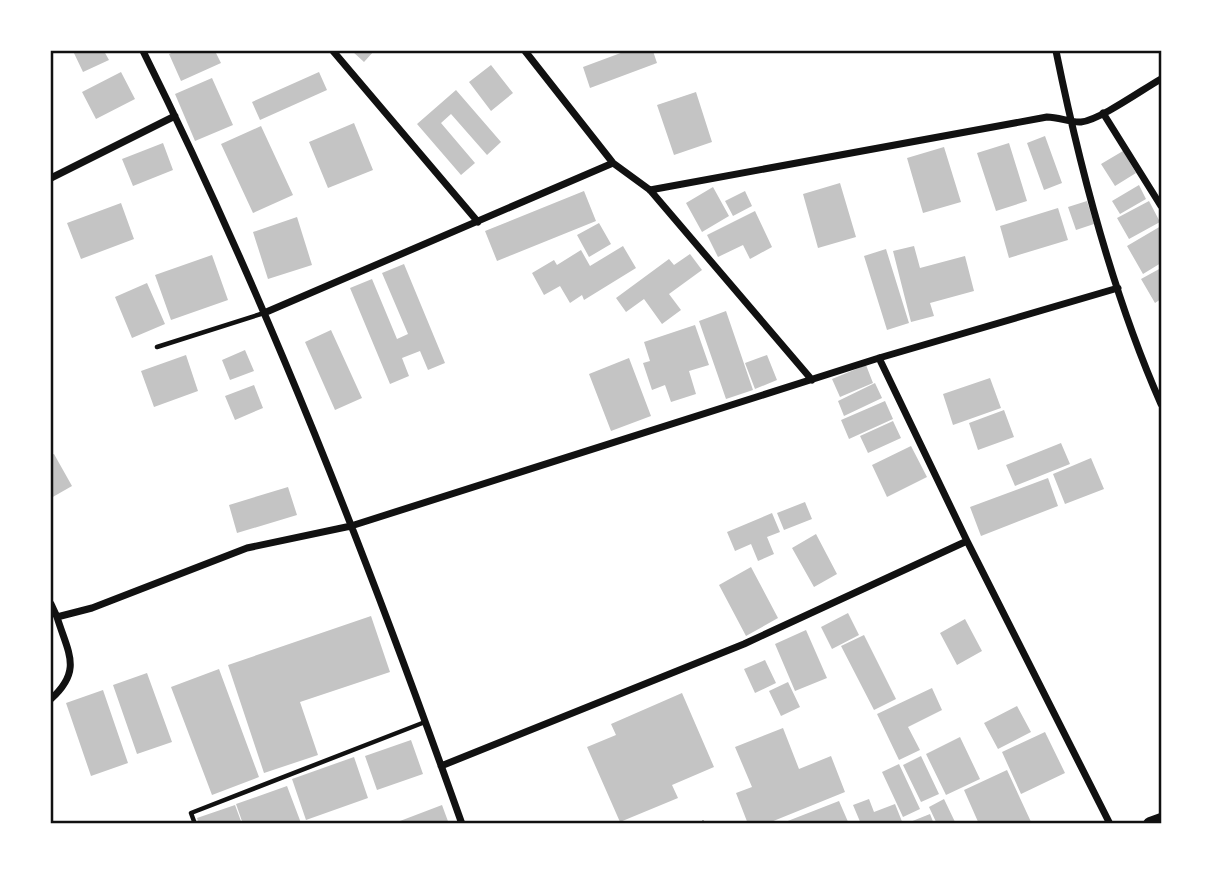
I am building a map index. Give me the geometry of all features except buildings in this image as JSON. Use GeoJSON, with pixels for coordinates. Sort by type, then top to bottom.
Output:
{"type":"FeatureCollection","features":[{"type":"Feature","properties":{"kind":"main road"},"geometry":{"type":"LineString","coordinates":[[1150,824],[1161,820]]}},
{"type":"Feature","properties":{"kind":"street"},"geometry":{"type":"LineString","coordinates":[[143,51],[264,313],[351,526],[426,721],[462,824]]}},
{"type":"Feature","properties":{"kind":"street"},"geometry":{"type":"LineString","coordinates":[[333,51],[478,222]]}},
{"type":"Feature","properties":{"kind":"street"},"geometry":{"type":"LineString","coordinates":[[525,51],[613,163],[650,190],[812,380]]}},
{"type":"Feature","properties":{"kind":"street"},"geometry":{"type":"LineString","coordinates":[[1056,51],[1077,154],[1118,288],[1161,404]]}},
{"type":"Feature","properties":{"kind":"street"},"geometry":{"type":"LineString","coordinates":[[650,190],[1048,117],[1080,122],[1103,113],[1161,79]]}},
{"type":"Feature","properties":{"kind":"street"},"geometry":{"type":"LineString","coordinates":[[1103,113],[1161,206]]}},
{"type":"Feature","properties":{"kind":"street"},"geometry":{"type":"LineString","coordinates":[[51,178],[175,116]]}},
{"type":"Feature","properties":{"kind":"street"},"geometry":{"type":"LineString","coordinates":[[264,313],[613,163]]}},
{"type":"Feature","properties":{"kind":"street"},"geometry":{"type":"LineString","coordinates":[[57,617],[152,587],[247,548],[351,526],[879,358],[1118,288]]}},
{"type":"Feature","properties":{"kind":"street"},"geometry":{"type":"LineString","coordinates":[[879,358],[967,541],[1110,824]]}},
{"type":"Feature","properties":{"kind":"street"},"geometry":{"type":"LineString","coordinates":[[441,765],[744,644],[967,541]]}},
{"type":"Feature","properties":{"kind":"street"},"geometry":{"type":"LineString","coordinates":[[51,604],[71,663],[70,676],[64,687],[51,699]]}},
{"type":"Feature","properties":{"kind":"lane"},"geometry":{"type":"LineString","coordinates":[[157,347],[264,313]]}},
{"type":"Feature","properties":{"kind":"lane"},"geometry":{"type":"LineString","coordinates":[[195,824],[191,813],[426,721]]}}]}
